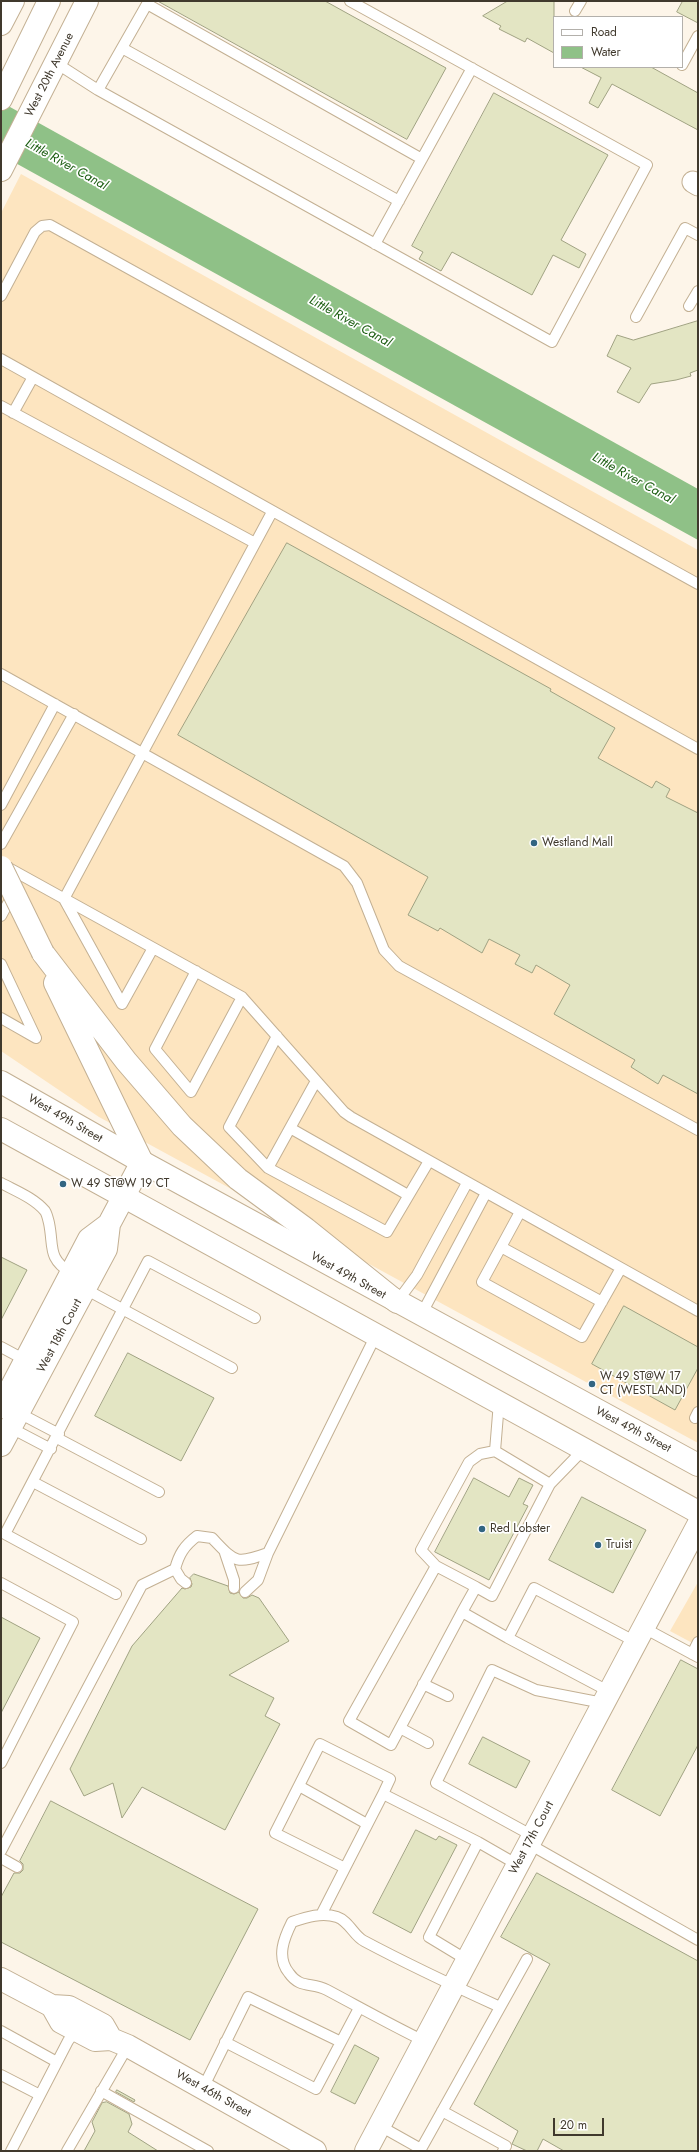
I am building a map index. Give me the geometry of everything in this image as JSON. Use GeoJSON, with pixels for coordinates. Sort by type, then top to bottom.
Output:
{"type":"FeatureCollection","features":[{"type":"Feature","properties":{"kind":"main road"},"geometry":{"type":"LineString","coordinates":[[1,24],[13,1]]}},
{"type":"Feature","properties":{"kind":"main road"},"geometry":{"type":"LineString","coordinates":[[1,100],[49,1]]}},
{"type":"Feature","properties":{"kind":"main road","name":"West 20th Avenue"},"geometry":{"type":"LineString","coordinates":[[1,170],[87,1]]}},
{"type":"Feature","properties":{"kind":"main road"},"geometry":{"type":"LineString","coordinates":[[1,866],[43,953],[62,1001],[142,1162]]}},
{"type":"Feature","properties":{"kind":"main road"},"geometry":{"type":"LineString","coordinates":[[43,953],[126,1061],[182,1126],[238,1179],[306,1229],[397,1302]]}},
{"type":"Feature","properties":{"kind":"main road"},"geometry":{"type":"LineString","coordinates":[[1,1068],[33,1090],[64,1118]]}},
{"type":"Feature","properties":{"kind":"main road","name":"West 49th Street"},"geometry":{"type":"LineString","coordinates":[[1,1082],[142,1162],[698,1465]]}},
{"type":"Feature","properties":{"kind":"main road"},"geometry":{"type":"LineString","coordinates":[[1,1129],[698,1512]]}},
{"type":"Feature","properties":{"kind":"main road","name":"West 18th Court"},"geometry":{"type":"LineString","coordinates":[[8,1423],[34,1364],[78,1281],[89,1239],[109,1224],[142,1162]]}},
{"type":"Feature","properties":{"kind":"main road","name":"West 17th Court"},"geometry":{"type":"LineString","coordinates":[[366,2151],[698,1525]]}},
{"type":"Feature","properties":{"kind":"main road","name":"West 46th Street"},"geometry":{"type":"LineString","coordinates":[[1,1979],[52,2006],[69,2007],[103,2025],[119,2043],[315,2151]]}},
{"type":"Feature","properties":{"kind":"main road","name":"West 46th Street"},"geometry":{"type":"LineString","coordinates":[[52,2006],[61,2022],[96,2040],[119,2043]]}},
{"type":"Feature","properties":{"kind":"lane"},"geometry":{"type":"LineString","coordinates":[[56,62],[98,90],[552,342],[647,165],[350,1]]}},
{"type":"Feature","properties":{"kind":"lane"},"geometry":{"type":"LineString","coordinates":[[575,11],[580,1]]}},
{"type":"Feature","properties":{"kind":"lane"},"geometry":{"type":"LineString","coordinates":[[98,90],[147,4],[422,159]]}},
{"type":"Feature","properties":{"kind":"lane"},"geometry":{"type":"LineString","coordinates":[[683,63],[698,36]]}},
{"type":"Feature","properties":{"kind":"lane"},"geometry":{"type":"LineString","coordinates":[[122,48],[399,201]]}},
{"type":"Feature","properties":{"kind":"lane"},"geometry":{"type":"LineString","coordinates":[[375,244],[472,68]]}},
{"type":"Feature","properties":{"kind":"lane"},"geometry":{"type":"LineString","coordinates":[[1,296],[35,232],[42,226],[50,225],[698,584]]}},
{"type":"Feature","properties":{"kind":"lane"},"geometry":{"type":"LineString","coordinates":[[636,317],[685,228],[698,235]]}},
{"type":"Feature","properties":{"kind":"lane"},"geometry":{"type":"LineString","coordinates":[[689,306],[698,291]]}},
{"type":"Feature","properties":{"kind":"lane"},"geometry":{"type":"LineString","coordinates":[[1,359],[698,749]]}},
{"type":"Feature","properties":{"kind":"lane"},"geometry":{"type":"LineString","coordinates":[[13,413],[33,377]]}},
{"type":"Feature","properties":{"kind":"lane"},"geometry":{"type":"LineString","coordinates":[[1,406],[255,544]]}},
{"type":"Feature","properties":{"kind":"lane"},"geometry":{"type":"LineString","coordinates":[[64,899],[272,512]]}},
{"type":"Feature","properties":{"kind":"lane"},"geometry":{"type":"LineString","coordinates":[[1,674],[344,866],[357,884],[384,950],[399,966],[698,1130]]}},
{"type":"Feature","properties":{"kind":"lane"},"geometry":{"type":"LineString","coordinates":[[1,805],[55,704]]}},
{"type":"Feature","properties":{"kind":"lane"},"geometry":{"type":"LineString","coordinates":[[1,844],[74,714]]}},
{"type":"Feature","properties":{"kind":"lane"},"geometry":{"type":"LineString","coordinates":[[1,866],[23,876],[242,997],[344,1112],[467,1183],[697,1308]]}},
{"type":"Feature","properties":{"kind":"lane"},"geometry":{"type":"LineString","coordinates":[[1,916],[23,876]]}},
{"type":"Feature","properties":{"kind":"lane"},"geometry":{"type":"LineString","coordinates":[[64,899],[122,1004],[153,948]]}},
{"type":"Feature","properties":{"kind":"lane"},"geometry":{"type":"LineString","coordinates":[[1,964],[36,1038],[1,1018]]}},
{"type":"Feature","properties":{"kind":"lane"},"geometry":{"type":"LineString","coordinates":[[196,971],[155,1049],[192,1092],[242,997]]}},
{"type":"Feature","properties":{"kind":"lane"},"geometry":{"type":"LineString","coordinates":[[277,1036],[229,1127],[268,1168],[387,1232],[429,1161]]}},
{"type":"Feature","properties":{"kind":"lane"},"geometry":{"type":"LineString","coordinates":[[268,1168],[316,1081]]}},
{"type":"Feature","properties":{"kind":"lane"},"geometry":{"type":"LineString","coordinates":[[290,1128],[408,1195]]}},
{"type":"Feature","properties":{"kind":"lane"},"geometry":{"type":"LineString","coordinates":[[1,1183],[28,1197],[46,1212],[51,1233],[54,1257],[63,1268],[78,1281],[123,1310],[232,1368]]}},
{"type":"Feature","properties":{"kind":"lane"},"geometry":{"type":"LineString","coordinates":[[397,1302],[417,1275],[467,1183]]}},
{"type":"Feature","properties":{"kind":"lane"},"geometry":{"type":"LineString","coordinates":[[421,1315],[486,1193]]}},
{"type":"Feature","properties":{"kind":"lane"},"geometry":{"type":"LineString","coordinates":[[520,1212],[482,1282],[582,1338],[621,1268]]}},
{"type":"Feature","properties":{"kind":"lane"},"geometry":{"type":"LineString","coordinates":[[501,1247],[602,1302]]}},
{"type":"Feature","properties":{"kind":"lane"},"geometry":{"type":"LineString","coordinates":[[116,1594],[5,1534],[58,1436],[148,1262],[256,1318]]}},
{"type":"Feature","properties":{"kind":"lane"},"geometry":{"type":"LineString","coordinates":[[245,1592],[258,1580],[268,1553],[376,1335]]}},
{"type":"Feature","properties":{"kind":"lane"},"geometry":{"type":"LineString","coordinates":[[1,1347],[34,1364]]}},
{"type":"Feature","properties":{"kind":"lane"},"geometry":{"type":"LineString","coordinates":[[495,1451],[499,1402]]}},
{"type":"Feature","properties":{"kind":"lane"},"geometry":{"type":"LineString","coordinates":[[8,1423],[58,1436],[159,1492]]}},
{"type":"Feature","properties":{"kind":"lane"},"geometry":{"type":"LineString","coordinates":[[8,1423],[51,1449]]}},
{"type":"Feature","properties":{"kind":"lane"},"geometry":{"type":"LineString","coordinates":[[550,1484],[495,1451],[480,1454],[470,1462],[421,1550],[436,1566],[492,1596],[550,1484],[583,1450]]}},
{"type":"Feature","properties":{"kind":"lane"},"geometry":{"type":"LineString","coordinates":[[33,1482],[142,1539]]}},
{"type":"Feature","properties":{"kind":"lane"},"geometry":{"type":"LineString","coordinates":[[186,1583],[181,1579],[175,1569],[179,1554],[186,1544],[196,1536],[212,1538],[225,1553],[232,1558],[245,1561],[268,1553]]}},
{"type":"Feature","properties":{"kind":"lane"},"geometry":{"type":"LineString","coordinates":[[225,1553],[234,1580],[234,1588]]}},
{"type":"Feature","properties":{"kind":"lane"},"geometry":{"type":"LineString","coordinates":[[436,1566],[349,1721],[391,1745],[476,1587]]}},
{"type":"Feature","properties":{"kind":"lane"},"geometry":{"type":"LineString","coordinates":[[1,1851],[142,1585],[175,1569]]}},
{"type":"Feature","properties":{"kind":"lane"},"geometry":{"type":"LineString","coordinates":[[1,1583],[73,1622],[1,1763]]}},
{"type":"Feature","properties":{"kind":"lane"},"geometry":{"type":"LineString","coordinates":[[508,1638],[534,1588],[640,1635],[695,1655],[698,1642]]}},
{"type":"Feature","properties":{"kind":"lane"},"geometry":{"type":"LineString","coordinates":[[462,1612],[508,1638],[606,1698]]}},
{"type":"Feature","properties":{"kind":"lane"},"geometry":{"type":"LineString","coordinates":[[606,1698],[536,1690],[492,1670],[436,1783],[698,1940]]}},
{"type":"Feature","properties":{"kind":"lane"},"geometry":{"type":"LineString","coordinates":[[423,1684],[448,1696]]}},
{"type":"Feature","properties":{"kind":"lane"},"geometry":{"type":"LineString","coordinates":[[400,1728],[428,1743]]}},
{"type":"Feature","properties":{"kind":"lane"},"geometry":{"type":"LineString","coordinates":[[321,1915],[383,1794],[390,1779],[320,1744],[275,1833],[345,1868]]}},
{"type":"Feature","properties":{"kind":"lane"},"geometry":{"type":"LineString","coordinates":[[298,1786],[367,1824]]}},
{"type":"Feature","properties":{"kind":"lane"},"geometry":{"type":"LineString","coordinates":[[383,1794],[478,1842],[518,1865]]}},
{"type":"Feature","properties":{"kind":"lane"},"geometry":{"type":"LineString","coordinates":[[468,1960],[429,1937],[478,1842]]}},
{"type":"Feature","properties":{"kind":"lane"},"geometry":{"type":"LineString","coordinates":[[1,1858],[17,1867]]}},
{"type":"Feature","properties":{"kind":"lane"},"geometry":{"type":"LineString","coordinates":[[424,2041],[324,1989],[299,1984],[288,1973],[282,1958],[284,1939],[292,1922],[316,1914],[338,1917],[349,1925],[362,1940],[500,2007]]}},
{"type":"Feature","properties":{"kind":"lane"},"geometry":{"type":"LineString","coordinates":[[380,2126],[423,2150],[442,2111],[527,1959]]}},
{"type":"Feature","properties":{"kind":"lane"},"geometry":{"type":"LineString","coordinates":[[203,2088],[248,1997],[341,2042]]}},
{"type":"Feature","properties":{"kind":"lane"},"geometry":{"type":"LineString","coordinates":[[225,2042],[316,2089],[358,2008]]}},
{"type":"Feature","properties":{"kind":"lane"},"geometry":{"type":"LineString","coordinates":[[11,2151],[57,2062],[76,2030]]}},
{"type":"Feature","properties":{"kind":"lane"},"geometry":{"type":"LineString","coordinates":[[1,2031],[57,2062]]}},
{"type":"Feature","properties":{"kind":"lane"},"geometry":{"type":"LineString","coordinates":[[67,2151],[101,2091],[119,2043]]}},
{"type":"Feature","properties":{"kind":"lane"},"geometry":{"type":"LineString","coordinates":[[1,2075],[40,2095]]}},
{"type":"Feature","properties":{"kind":"lane"},"geometry":{"type":"LineString","coordinates":[[101,2091],[208,2151]]}},
{"type":"Feature","properties":{"kind":"lane"},"geometry":{"type":"LineString","coordinates":[[442,2111],[506,2146],[503,2151]]}},
{"type":"Feature","properties":{"kind":"shaded area"},"geometry":{"type":"Polygon","coordinates":[[[21,174],[698,550],[698,1443],[99,1117],[1,1051],[1,213],[21,174]]]}},
{"type":"Feature","properties":{"kind":"shaded area"},"geometry":{"type":"Polygon","coordinates":[[[698,1582],[698,1646],[670,1631],[698,1582]]]}},
{"type":"Feature","properties":{"kind":"water","name":"Little River Canal"},"geometry":{"type":"Polygon","coordinates":[[[1,102],[698,489],[698,540],[1,155],[1,102]]]}},
{"type":"Feature","properties":{"kind":"building"},"geometry":{"type":"Polygon","coordinates":[[[158,1],[325,1],[446,68],[407,139],[158,1]]]}},
{"type":"Feature","properties":{"kind":"building"},"geometry":{"type":"Polygon","coordinates":[[[508,1],[554,1],[553,52],[527,38],[525,42],[499,29],[501,26],[483,16],[508,1]]]}},
{"type":"Feature","properties":{"kind":"building"},"geometry":{"type":"Polygon","coordinates":[[[683,1],[698,1],[698,23],[677,12],[683,1]]]}},
{"type":"Feature","properties":{"kind":"building"},"geometry":{"type":"Polygon","coordinates":[[[583,68],[653,68],[698,93],[698,130],[612,84],[598,108],[589,103],[601,78],[583,68]]]}},
{"type":"Feature","properties":{"kind":"building"},"geometry":{"type":"Polygon","coordinates":[[[494,93],[608,155],[561,240],[586,254],[579,268],[553,255],[532,295],[452,252],[441,271],[419,259],[423,252],[412,246],[494,93]]]}},
{"type":"Feature","properties":{"kind":"building"},"geometry":{"type":"Polygon","coordinates":[[[698,321],[698,370],[690,373],[691,376],[651,384],[639,403],[617,392],[631,368],[607,356],[617,335],[633,340],[698,321]]]}},
{"type":"Feature","properties":{"kind":"building","name":"Westland Mall"},"geometry":{"type":"Polygon","coordinates":[[[287,543],[551,689],[550,691],[615,728],[598,758],[652,788],[656,781],[670,789],[666,797],[698,813],[698,1094],[663,1075],[658,1084],[631,1067],[635,1060],[554,1014],[570,985],[536,965],[532,973],[515,964],[520,955],[489,939],[482,953],[440,928],[438,931],[408,915],[428,877],[178,735],[287,543]]]}},
{"type":"Feature","properties":{"kind":"building"},"geometry":{"type":"Polygon","coordinates":[[[1,1257],[27,1270],[1,1320],[1,1257]]]}},
{"type":"Feature","properties":{"kind":"building"},"geometry":{"type":"Polygon","coordinates":[[[624,1306],[698,1347],[698,1368],[675,1410],[592,1364],[624,1306]]]}},
{"type":"Feature","properties":{"kind":"building"},"geometry":{"type":"Polygon","coordinates":[[[128,1353],[214,1398],[181,1461],[95,1416],[128,1353]]]}},
{"type":"Feature","properties":{"kind":"building","name":"Red Lobster"},"geometry":{"type":"Polygon","coordinates":[[[474,1478],[509,1497],[519,1478],[533,1485],[523,1504],[528,1506],[489,1580],[435,1552],[474,1478]]]}},
{"type":"Feature","properties":{"kind":"building","name":"Truist"},"geometry":{"type":"Polygon","coordinates":[[[582,1497],[646,1530],[613,1593],[549,1560],[582,1497]]]}},
{"type":"Feature","properties":{"kind":"building"},"geometry":{"type":"Polygon","coordinates":[[[194,1574],[228,1586],[230,1593],[234,1594],[239,1592],[243,1598],[247,1598],[252,1595],[259,1598],[289,1641],[229,1675],[274,1698],[265,1716],[280,1724],[225,1830],[142,1787],[122,1818],[113,1783],[84,1796],[70,1769],[132,1646],[182,1588],[185,1589],[191,1587],[192,1584],[190,1578],[194,1574]]]}},
{"type":"Feature","properties":{"kind":"building"},"geometry":{"type":"Polygon","coordinates":[[[1,1617],[40,1638],[1,1713],[1,1617]]]}},
{"type":"Feature","properties":{"kind":"building"},"geometry":{"type":"Polygon","coordinates":[[[681,1660],[698,1669],[698,1745],[660,1816],[612,1790],[681,1660]]]}},
{"type":"Feature","properties":{"kind":"building"},"geometry":{"type":"Polygon","coordinates":[[[483,1737],[530,1761],[516,1788],[469,1764],[483,1737]]]}},
{"type":"Feature","properties":{"kind":"building"},"geometry":{"type":"Polygon","coordinates":[[[51,1801],[258,1909],[190,2040],[1,1942],[1,1897],[14,1873],[20,1873],[23,1870],[23,1864],[20,1861],[51,1801]]]}},
{"type":"Feature","properties":{"kind":"building"},"geometry":{"type":"Polygon","coordinates":[[[416,1830],[436,1840],[439,1836],[457,1845],[411,1933],[373,1913],[416,1830]]]}},
{"type":"Feature","properties":{"kind":"building"},"geometry":{"type":"Polygon","coordinates":[[[537,1873],[698,1961],[698,2151],[564,2151],[543,2139],[537,2151],[527,2151],[512,2144],[518,2131],[474,2104],[550,1964],[501,1937],[537,1873]]]}},
{"type":"Feature","properties":{"kind":"building"},"geometry":{"type":"Polygon","coordinates":[[[355,2045],[379,2058],[355,2104],[331,2092],[355,2045]]]}},
{"type":"Feature","properties":{"kind":"building"},"geometry":{"type":"Polygon","coordinates":[[[117,2090],[135,2100],[134,2102],[116,2092],[117,2090]]]}},
{"type":"Feature","properties":{"kind":"building"},"geometry":{"type":"Polygon","coordinates":[[[107,2102],[129,2114],[132,2124],[128,2132],[158,2151],[84,2151],[95,2131],[92,2122],[102,2103],[107,2102]]]}},
{"type":"Feature","properties":{"kind":"place","name":"Westland Mall"},"geometry":{"type":"Point","coordinates":[534,843]}},
{"type":"Feature","properties":{"kind":"place","name":"W 49 ST@W 19 CT"},"geometry":{"type":"Point","coordinates":[63,1184]}},
{"type":"Feature","properties":{"kind":"place","name":"W 49 ST@W 17 CT (WESTLAND)"},"geometry":{"type":"Point","coordinates":[592,1384]}},
{"type":"Feature","properties":{"kind":"place","name":"Red Lobster"},"geometry":{"type":"Point","coordinates":[482,1529]}},
{"type":"Feature","properties":{"kind":"place","name":"Truist"},"geometry":{"type":"Point","coordinates":[598,1545]}}]}
